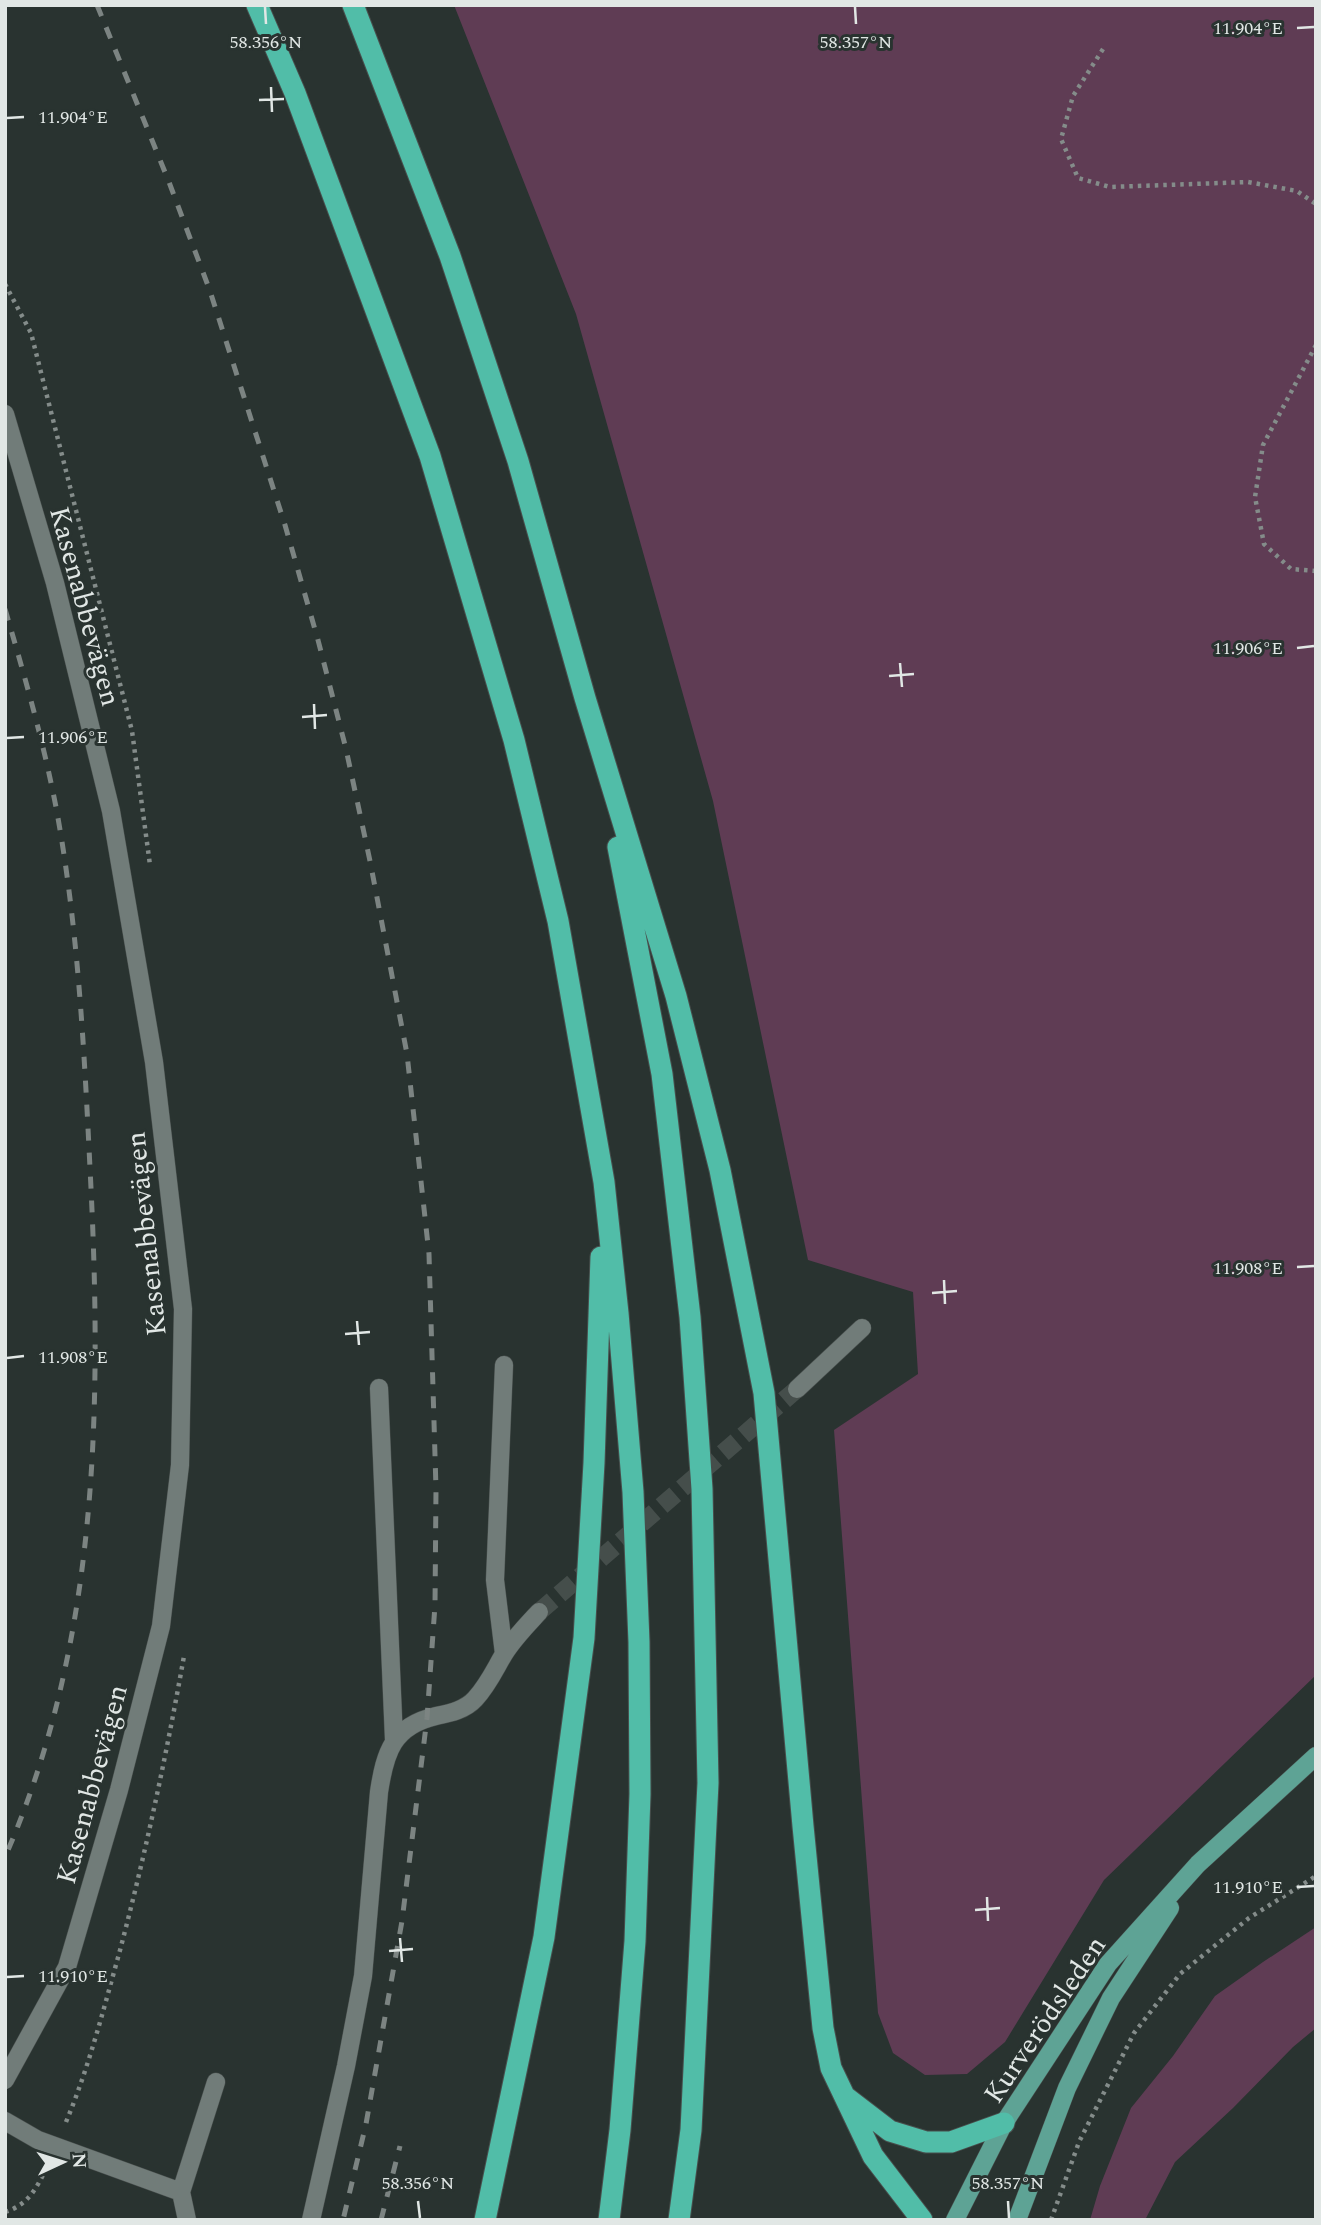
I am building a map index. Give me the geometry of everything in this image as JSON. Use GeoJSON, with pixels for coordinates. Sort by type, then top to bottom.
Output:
{"type":"FeatureCollection","features":[{"type":"Feature","properties":{"kind":"highway"},"geometry":{"type":"LineString","coordinates":[[257,5],[295,93],[430,456],[514,740],[558,921],[604,1182],[633,1492],[639,1656],[640,1794],[635,1941],[620,2130],[609,2220]]}},
{"type":"Feature","properties":{"kind":"highway"},"geometry":{"type":"LineString","coordinates":[[353,5],[454,268],[518,461],[585,698],[680,1009],[720,1170],[764,1393],[823,2028],[831,2068],[873,2157],[922,2220]]}},
{"type":"Feature","properties":{"kind":"highway"},"geometry":{"type":"LineString","coordinates":[[585,698],[625,881],[662,1074],[690,1317],[702,1489],[708,1783],[691,2130],[679,2220]]}},
{"type":"Feature","properties":{"kind":"highway"},"geometry":{"type":"LineString","coordinates":[[485,2220],[544,1937],[584,1638],[594,1462],[604,1182]]}},
{"type":"Feature","properties":{"kind":"highway"},"geometry":{"type":"LineString","coordinates":[[843,2095],[890,2131],[926,2142],[951,2142],[1004,2123]]}},
{"type":"Feature","properties":{"kind":"main road","name":"Kurverödsleden"},"geometry":{"type":"LineString","coordinates":[[955,2220],[1004,2123],[1108,1964],[1198,1864],[1316,1756]]}},
{"type":"Feature","properties":{"kind":"main road","name":"Kurverödsleden"},"geometry":{"type":"LineString","coordinates":[[1017,2220],[1067,2088],[1111,1998],[1198,1864]]}},
{"type":"Feature","properties":{"kind":"street","name":"Kasenabbevägen"},"geometry":{"type":"LineString","coordinates":[[5,414],[55,583],[111,811],[154,1062],[183,1309],[180,1465],[161,1626],[119,1790],[66,1967],[5,2080]]}},
{"type":"Feature","properties":{"kind":"street"},"geometry":{"type":"LineString","coordinates":[[797,1390],[862,1328]]}},
{"type":"Feature","properties":{"kind":"street"},"geometry":{"type":"LineString","coordinates":[[504,1365],[495,1580],[504,1654]]}},
{"type":"Feature","properties":{"kind":"street"},"geometry":{"type":"LineString","coordinates":[[379,1388],[394,1740]]}},
{"type":"Feature","properties":{"kind":"street"},"geometry":{"type":"LineString","coordinates":[[311,2220],[346,2066],[363,1976],[383,1764],[394,1740],[409,1727],[426,1718],[448,1714],[467,1706],[495,1674],[504,1654],[539,1612]]}},
{"type":"Feature","properties":{"kind":"street"},"geometry":{"type":"LineString","coordinates":[[187,2220],[181,2192],[216,2082]]}},
{"type":"Feature","properties":{"kind":"street"},"geometry":{"type":"LineString","coordinates":[[5,2121],[55,2147],[181,2192]]}},
{"type":"Feature","properties":{"kind":"path"},"geometry":{"type":"LineString","coordinates":[[1103,49],[1073,96],[1061,139],[1078,178],[1110,187],[1248,183],[1297,191],[1316,204]]}},
{"type":"Feature","properties":{"kind":"path"},"geometry":{"type":"LineString","coordinates":[[5,284],[31,333],[132,731],[151,867]]}},
{"type":"Feature","properties":{"kind":"path"},"geometry":{"type":"LineString","coordinates":[[1316,345],[1263,445],[1255,497],[1264,544],[1291,569],[1316,571]]}},
{"type":"Feature","properties":{"kind":"path"},"geometry":{"type":"LineString","coordinates":[[5,2212],[15,2209],[34,2193],[93,2049],[141,1871],[185,1648]]}},
{"type":"Feature","properties":{"kind":"path"},"geometry":{"type":"LineString","coordinates":[[1051,2220],[1079,2142],[1134,2034],[1180,1974],[1249,1918],[1316,1875]]}},
{"type":"Feature","properties":{"kind":"shaded area"},"geometry":{"type":"Polygon","coordinates":[[[454,5],[1316,5],[1316,1675],[1104,1880],[1005,2042],[967,2074],[925,2075],[893,2053],[878,2013],[834,1430],[918,1374],[913,1292],[808,1260],[713,801],[576,314],[454,5]]]}},
{"type":"Feature","properties":{"kind":"shaded area"},"geometry":{"type":"Polygon","coordinates":[[[1316,1927],[1316,2028],[1175,2162],[1145,2220],[1090,2220],[1100,2186],[1131,2108],[1173,2056],[1215,1996],[1316,1927]]]}},
{"type":"Feature","properties":{"kind":"tunnel"},"geometry":{"type":"LineString","coordinates":[[539,1612],[797,1389]]}},
{"type":"Feature","properties":{"kind":"railway"},"geometry":{"type":"LineString","coordinates":[[97,5],[210,291],[285,525],[346,749],[407,1054],[429,1254],[436,1489],[435,1605],[427,1718],[402,1921],[366,2124],[343,2220]]}},
{"type":"Feature","properties":{"kind":"railway"},"geometry":{"type":"LineString","coordinates":[[5,609],[51,782],[70,897],[85,1077],[94,1255],[95,1343],[88,1518],[77,1605],[60,1691],[36,1775],[5,1857]]}},
{"type":"Feature","properties":{"kind":"railway"},"geometry":{"type":"LineString","coordinates":[[381,2220],[400,2146]]}}]}
